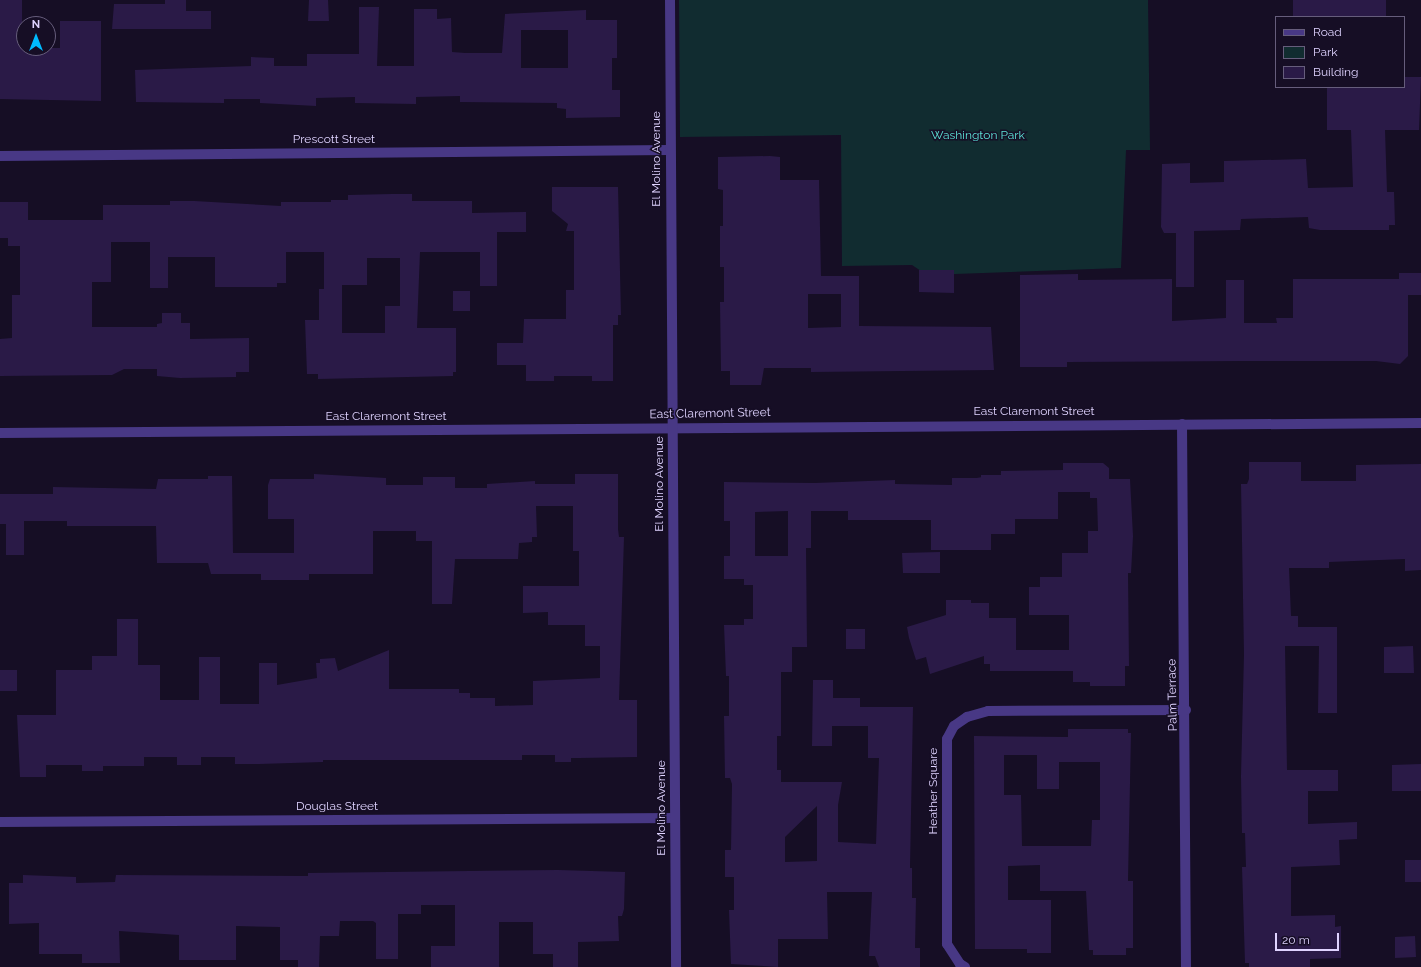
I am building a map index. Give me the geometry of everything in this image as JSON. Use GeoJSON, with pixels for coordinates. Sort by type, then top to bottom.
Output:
{"type":"FeatureCollection","features":[{"type":"Feature","properties":{"kind":"street","name":"El Molino Avenue"},"geometry":{"type":"LineString","coordinates":[[670,0],[669,150],[676,967]]}},
{"type":"Feature","properties":{"kind":"street","name":"Prescott Street"},"geometry":{"type":"LineString","coordinates":[[0,156],[669,150]]}},
{"type":"Feature","properties":{"kind":"street","name":"Palm Terrace"},"geometry":{"type":"LineString","coordinates":[[1182,424],[1186,710],[1186,967]]}},
{"type":"Feature","properties":{"kind":"street","name":"East Claremont Street"},"geometry":{"type":"LineString","coordinates":[[0,433],[672,427],[1421,424]]}},
{"type":"Feature","properties":{"kind":"street","name":"Heather Square"},"geometry":{"type":"LineString","coordinates":[[965,967],[960,964],[947,944],[947,739],[954,726],[967,717],[988,711],[1186,710]]}},
{"type":"Feature","properties":{"kind":"street","name":"Douglas Street"},"geometry":{"type":"LineString","coordinates":[[0,822],[675,818]]}},
{"type":"Feature","properties":{"kind":"green space","name":"Washington Park"},"geometry":{"type":"Polygon","coordinates":[[[679,0],[1148,0],[1150,150],[1126,150],[1121,268],[927,275],[912,265],[842,266],[841,135],[680,137],[679,0]]]}},
{"type":"Feature","properties":{"kind":"building"},"geometry":{"type":"Polygon","coordinates":[[[0,0],[22,0],[22,16],[16,16],[16,56],[56,56],[56,48],[60,48],[60,21],[101,21],[101,101],[0,99],[0,0]]]}},
{"type":"Feature","properties":{"kind":"building"},"geometry":{"type":"Polygon","coordinates":[[[165,0],[186,0],[186,11],[211,11],[211,29],[112,29],[114,4],[165,4],[165,0]]]}},
{"type":"Feature","properties":{"kind":"building"},"geometry":{"type":"Polygon","coordinates":[[[309,0],[328,0],[329,21],[308,21],[309,0]]]}},
{"type":"Feature","properties":{"kind":"building"},"geometry":{"type":"Polygon","coordinates":[[[1293,0],[1386,0],[1386,16],[1293,16],[1293,0]]]}},
{"type":"Feature","properties":{"kind":"building"},"geometry":{"type":"Polygon","coordinates":[[[359,7],[379,7],[377,66],[414,66],[414,9],[437,9],[437,19],[451,18],[452,52],[465,53],[502,53],[505,14],[586,10],[586,20],[617,20],[617,58],[612,58],[612,90],[620,90],[620,117],[566,118],[566,109],[557,108],[557,103],[460,102],[460,96],[416,97],[416,104],[355,103],[355,97],[316,98],[316,106],[260,103],[260,99],[224,99],[224,103],[136,102],[135,70],[251,66],[251,57],[274,58],[274,66],[307,66],[307,54],[359,54],[359,7]],[[521,30],[521,68],[568,68],[568,30],[521,30]]]}},
{"type":"Feature","properties":{"kind":"building"},"geometry":{"type":"Polygon","coordinates":[[[1405,77],[1421,77],[1419,130],[1385,130],[1387,192],[1394,192],[1395,225],[1389,225],[1389,230],[1320,230],[1309,228],[1308,217],[1241,219],[1240,230],[1194,231],[1194,287],[1176,287],[1176,233],[1164,233],[1161,227],[1162,164],[1190,163],[1190,183],[1224,182],[1224,161],[1306,159],[1308,188],[1353,187],[1351,130],[1327,130],[1327,88],[1405,88],[1405,77]]]}},
{"type":"Feature","properties":{"kind":"building"},"geometry":{"type":"Polygon","coordinates":[[[718,157],[780,157],[780,180],[819,180],[821,276],[859,276],[859,326],[991,327],[994,370],[811,372],[811,368],[764,368],[761,385],[730,385],[730,371],[721,371],[720,302],[724,302],[724,267],[720,267],[720,226],[723,226],[723,190],[718,189],[718,157]],[[808,294],[808,328],[841,327],[841,294],[808,294]]]}},
{"type":"Feature","properties":{"kind":"building"},"geometry":{"type":"Polygon","coordinates":[[[552,187],[618,187],[621,315],[618,315],[618,325],[613,325],[613,381],[592,381],[592,376],[554,376],[554,381],[526,381],[526,365],[497,365],[497,343],[523,343],[524,319],[566,319],[566,290],[574,290],[574,231],[566,231],[568,224],[552,211],[552,187]]]}},
{"type":"Feature","properties":{"kind":"building"},"geometry":{"type":"Polygon","coordinates":[[[412,194],[412,201],[472,201],[472,213],[526,212],[526,232],[497,232],[497,286],[480,286],[480,252],[420,252],[417,328],[456,328],[456,372],[453,372],[453,376],[318,379],[318,374],[307,374],[305,320],[319,320],[319,289],[324,289],[324,252],[286,252],[286,283],[277,283],[277,287],[215,287],[215,257],[168,257],[168,288],[150,288],[150,242],[111,242],[111,282],[92,282],[92,327],[157,327],[157,324],[162,323],[162,313],[181,313],[181,323],[190,323],[190,339],[249,338],[249,372],[236,372],[236,377],[180,378],[157,376],[157,369],[124,369],[112,375],[0,376],[0,339],[12,338],[12,295],[20,295],[20,246],[8,246],[8,238],[0,238],[0,202],[28,202],[28,220],[103,220],[103,205],[170,205],[170,201],[194,201],[281,206],[281,202],[331,202],[331,200],[348,200],[348,195],[412,194]],[[367,258],[367,285],[342,285],[342,333],[385,333],[385,306],[400,306],[400,258],[367,258]]]}},
{"type":"Feature","properties":{"kind":"building"},"geometry":{"type":"Polygon","coordinates":[[[919,270],[954,270],[954,293],[919,292],[919,270]]]}},
{"type":"Feature","properties":{"kind":"building"},"geometry":{"type":"Polygon","coordinates":[[[1399,273],[1421,273],[1421,295],[1408,295],[1408,356],[1400,364],[1376,361],[1067,362],[1067,367],[1020,367],[1020,275],[1078,274],[1078,280],[1172,279],[1172,321],[1226,318],[1226,280],[1244,280],[1244,323],[1277,323],[1276,318],[1293,318],[1293,279],[1399,279],[1399,273]]]}},
{"type":"Feature","properties":{"kind":"building"},"geometry":{"type":"Polygon","coordinates":[[[453,291],[470,291],[470,311],[453,311],[453,291]]]}},
{"type":"Feature","properties":{"kind":"building"},"geometry":{"type":"Polygon","coordinates":[[[1249,462],[1301,462],[1301,481],[1356,481],[1356,465],[1421,464],[1421,570],[1405,571],[1405,559],[1329,562],[1329,568],[1289,568],[1291,616],[1298,616],[1298,627],[1337,627],[1337,713],[1318,713],[1319,646],[1285,646],[1287,770],[1338,770],[1338,791],[1308,791],[1308,824],[1357,822],[1357,839],[1339,840],[1340,865],[1291,867],[1291,916],[1335,915],[1335,927],[1341,926],[1341,958],[1310,959],[1310,967],[1249,967],[1249,963],[1245,963],[1242,867],[1246,867],[1245,833],[1242,833],[1241,776],[1244,654],[1241,484],[1247,484],[1249,479],[1249,462]]]}},
{"type":"Feature","properties":{"kind":"building"},"geometry":{"type":"Polygon","coordinates":[[[1063,463],[1103,463],[1109,468],[1109,479],[1130,479],[1133,536],[1131,573],[1128,573],[1129,666],[1125,666],[1125,686],[1090,686],[1090,682],[1073,682],[1073,671],[990,671],[990,664],[984,664],[984,656],[930,674],[926,657],[916,660],[907,627],[946,615],[946,600],[971,600],[971,603],[989,603],[989,618],[1016,618],[1016,650],[1069,650],[1069,615],[1029,615],[1029,587],[1040,587],[1040,577],[1062,577],[1062,553],[1088,553],[1088,531],[1098,531],[1097,498],[1090,498],[1090,492],[1058,492],[1058,519],[1015,519],[1015,534],[991,534],[991,550],[931,550],[931,520],[848,520],[848,511],[811,511],[811,548],[806,548],[807,647],[792,647],[792,672],[781,672],[781,736],[777,736],[777,770],[781,770],[781,782],[842,782],[838,805],[838,842],[876,844],[879,758],[868,758],[868,726],[832,726],[832,746],[812,746],[813,680],[833,680],[833,698],[860,698],[860,707],[913,707],[910,868],[912,868],[912,898],[916,898],[915,948],[920,948],[920,967],[879,967],[875,956],[869,956],[872,892],[827,892],[828,939],[778,939],[778,967],[731,964],[729,910],[734,910],[734,877],[725,877],[725,850],[731,850],[732,784],[730,778],[725,778],[724,716],[729,716],[729,676],[726,676],[724,625],[744,625],[744,619],[753,619],[753,585],[744,585],[744,579],[724,579],[724,556],[730,556],[730,521],[724,521],[724,482],[815,483],[895,480],[895,484],[952,485],[952,478],[981,478],[981,475],[1001,475],[1001,471],[1063,470],[1063,463]],[[788,511],[755,512],[755,556],[788,556],[788,511]],[[817,806],[785,837],[785,862],[817,861],[817,806]]]}},
{"type":"Feature","properties":{"kind":"building"},"geometry":{"type":"Polygon","coordinates":[[[314,474],[386,478],[386,485],[423,485],[423,477],[455,477],[455,488],[487,488],[487,484],[535,481],[535,484],[575,484],[575,474],[618,474],[618,529],[619,537],[624,537],[619,700],[637,700],[637,757],[571,758],[571,762],[555,762],[555,755],[522,755],[522,760],[323,760],[323,762],[235,764],[235,757],[201,757],[201,765],[177,765],[177,757],[144,757],[144,766],[103,766],[103,771],[82,771],[82,765],[46,765],[46,777],[20,777],[17,715],[56,715],[56,670],[92,670],[92,656],[117,656],[117,619],[138,619],[138,665],[160,665],[160,700],[199,700],[199,657],[220,657],[220,704],[259,704],[259,663],[277,663],[277,685],[317,678],[316,663],[320,663],[320,659],[335,658],[338,671],[389,650],[389,689],[459,689],[459,693],[470,693],[470,698],[495,698],[495,706],[533,705],[533,681],[600,678],[600,646],[585,646],[585,625],[548,625],[548,612],[523,613],[523,586],[579,586],[579,551],[573,551],[573,506],[536,506],[537,537],[532,537],[532,542],[519,543],[518,559],[455,559],[452,604],[432,604],[432,541],[416,541],[416,531],[373,531],[373,574],[309,574],[309,580],[261,580],[261,574],[211,574],[208,563],[157,563],[156,526],[67,526],[67,521],[24,521],[24,555],[6,555],[6,524],[0,524],[0,494],[53,494],[53,487],[156,489],[158,479],[208,479],[208,476],[232,476],[233,553],[294,553],[294,519],[268,519],[268,485],[270,479],[314,479],[314,474]]]}},
{"type":"Feature","properties":{"kind":"building"},"geometry":{"type":"Polygon","coordinates":[[[940,552],[940,573],[903,573],[902,553],[940,552]]]}},
{"type":"Feature","properties":{"kind":"building"},"geometry":{"type":"Polygon","coordinates":[[[846,629],[865,629],[865,649],[846,649],[846,629]]]}},
{"type":"Feature","properties":{"kind":"building"},"geometry":{"type":"Polygon","coordinates":[[[1413,646],[1414,673],[1384,673],[1384,647],[1413,646]]]}},
{"type":"Feature","properties":{"kind":"building"},"geometry":{"type":"Polygon","coordinates":[[[0,670],[17,670],[17,691],[0,691],[0,670]]]}},
{"type":"Feature","properties":{"kind":"building"},"geometry":{"type":"Polygon","coordinates":[[[1068,729],[1128,729],[1128,733],[1131,733],[1128,881],[1133,881],[1133,948],[1126,948],[1126,955],[1093,955],[1093,950],[1089,950],[1086,891],[1040,891],[1040,865],[1008,866],[1008,900],[1051,900],[1051,953],[1027,953],[1027,949],[975,949],[974,736],[1068,737],[1068,729]],[[1004,755],[1004,795],[1021,795],[1022,846],[1091,846],[1092,820],[1100,820],[1100,762],[1059,762],[1059,789],[1037,789],[1037,755],[1004,755]]]}},
{"type":"Feature","properties":{"kind":"building"},"geometry":{"type":"Polygon","coordinates":[[[1421,764],[1421,791],[1392,791],[1392,765],[1421,764]]]}},
{"type":"Feature","properties":{"kind":"building"},"geometry":{"type":"Polygon","coordinates":[[[1405,860],[1421,860],[1421,882],[1405,882],[1405,860]]]}},
{"type":"Feature","properties":{"kind":"building"},"geometry":{"type":"Polygon","coordinates":[[[558,870],[625,872],[624,909],[622,916],[618,916],[619,941],[578,942],[578,967],[553,967],[553,954],[533,954],[533,922],[499,922],[499,967],[431,967],[431,946],[455,946],[455,905],[421,905],[421,914],[398,914],[398,959],[376,959],[376,923],[373,921],[340,921],[339,936],[320,936],[319,967],[298,967],[298,960],[280,960],[280,927],[236,926],[236,960],[179,960],[179,935],[119,931],[120,963],[82,963],[82,954],[39,954],[39,923],[9,924],[9,883],[23,883],[23,875],[76,877],[76,883],[115,882],[116,875],[308,876],[308,873],[558,870]]]}},
{"type":"Feature","properties":{"kind":"building"},"geometry":{"type":"Polygon","coordinates":[[[1415,936],[1416,957],[1395,958],[1395,937],[1415,936]]]}}]}
